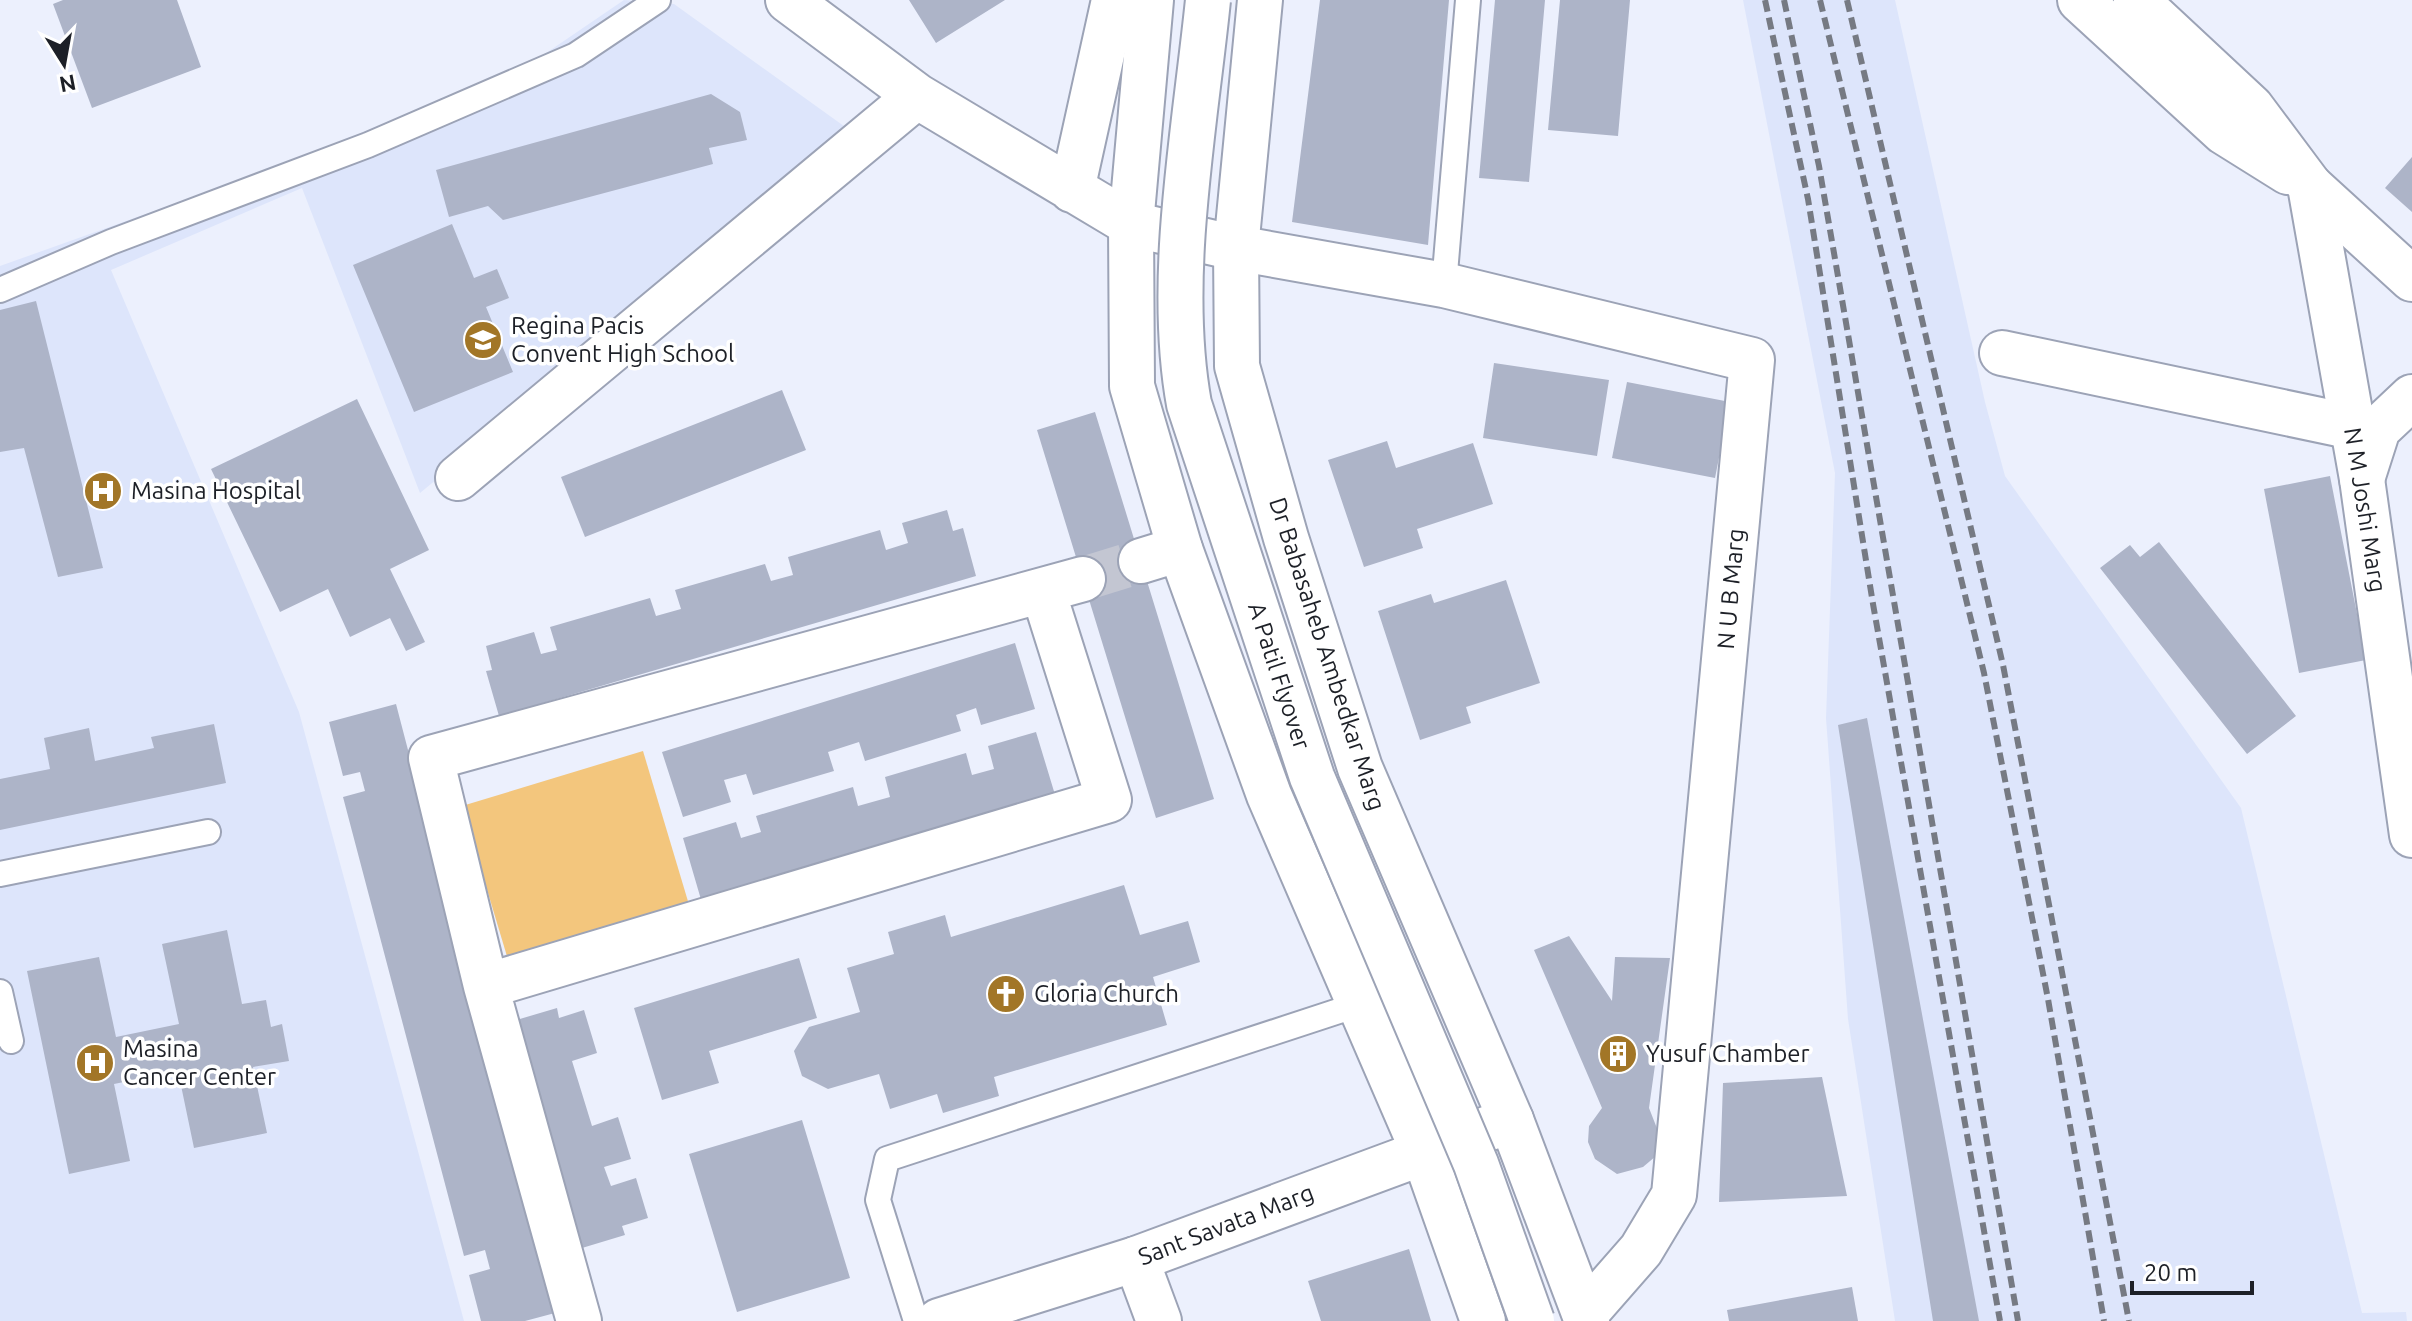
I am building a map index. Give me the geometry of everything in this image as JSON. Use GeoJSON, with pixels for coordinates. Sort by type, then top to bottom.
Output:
{"type":"FeatureCollection","features":[{"type":"Feature","properties":{"kind":"main road","name":"N U B Marg"},"geometry":{"type":"LineString","coordinates":[[788,0],[917,96],[1131,224],[1236,248],[1444,285],[1752,360],[1674,1195],[1641,1250],[1586,1317]]}},
{"type":"Feature","properties":{"kind":"main road"},"geometry":{"type":"LineString","coordinates":[[1072,190],[1114,0]]}},
{"type":"Feature","properties":{"kind":"main road"},"geometry":{"type":"LineString","coordinates":[[1151,0],[1131,224],[1132,386],[1160,555],[1269,795],[1357,1005],[1423,1151],[1483,1321]]}},
{"type":"Feature","properties":{"kind":"main road","name":"A Patil Flyover"},"geometry":{"type":"LineString","coordinates":[[1208,0],[1182,261],[1183,373],[1189,404],[1312,777],[1476,1164],[1532,1321]]}},
{"type":"Feature","properties":{"kind":"main road","name":"Dr Babasaheb Ambedkar Marg"},"geometry":{"type":"LineString","coordinates":[[1260,0],[1236,248],[1237,366],[1286,538],[1360,768],[1511,1120],[1586,1317]]}},
{"type":"Feature","properties":{"kind":"main road"},"geometry":{"type":"LineString","coordinates":[[2080,0],[2224,132],[2310,186],[2412,279]]}},
{"type":"Feature","properties":{"kind":"main road","name":"N M Joshi Marg"},"geometry":{"type":"LineString","coordinates":[[2136,0],[2251,107],[2310,186],[2362,479],[2412,835]]}},
{"type":"Feature","properties":{"kind":"main road"},"geometry":{"type":"LineString","coordinates":[[458,478],[917,96]]}},
{"type":"Feature","properties":{"kind":"main road"},"geometry":{"type":"LineString","coordinates":[[2002,353],[2353,427]]}},
{"type":"Feature","properties":{"kind":"main road"},"geometry":{"type":"LineString","coordinates":[[2362,479],[2378,429],[2412,397]]}},
{"type":"Feature","properties":{"kind":"main road"},"geometry":{"type":"LineString","coordinates":[[486,986],[1109,800],[1063,585],[431,758],[486,986],[579,1321]]}},
{"type":"Feature","properties":{"kind":"main road","name":"Sant Savata Marg"},"geometry":{"type":"LineString","coordinates":[[939,1321],[1136,1259],[1511,1120]]}},
{"type":"Feature","properties":{"kind":"main road"},"geometry":{"type":"LineString","coordinates":[[1136,1259],[1159,1321]]}},
{"type":"Feature","properties":{"kind":"lane"},"geometry":{"type":"LineString","coordinates":[[0,290],[111,242],[368,145],[576,55],[658,0]]}},
{"type":"Feature","properties":{"kind":"lane"},"geometry":{"type":"LineString","coordinates":[[1444,285],[1468,0]]}},
{"type":"Feature","properties":{"kind":"lane"},"geometry":{"type":"LineString","coordinates":[[0,874],[208,832]]}},
{"type":"Feature","properties":{"kind":"lane"},"geometry":{"type":"LineString","coordinates":[[0,992],[11,1041]]}},
{"type":"Feature","properties":{"kind":"lane"},"geometry":{"type":"LineString","coordinates":[[916,1321],[878,1200],[887,1159],[1357,1005]]}},
{"type":"Feature","properties":{"kind":"shaded area","name":"Masina Hospital"},"geometry":{"type":"Polygon","coordinates":[[[624,0],[674,4],[855,134],[420,493],[302,188],[111,270],[299,712],[464,1321],[0,1321],[0,266],[292,162],[533,62],[624,0]]]}},
{"type":"Feature","properties":{"kind":"shaded area"},"geometry":{"type":"Polygon","coordinates":[[[1743,0],[1895,0],[1985,402],[2005,476],[2241,808],[2362,1313],[2406,1312],[2407,1321],[1895,1321],[1848,1019],[1826,718],[1835,473],[1743,0]]]}},
{"type":"Feature","properties":{"kind":"shaded area"},"geometry":{"type":"Polygon","coordinates":[[[643,751],[690,908],[509,963],[462,806],[643,751]]]}},
{"type":"Feature","properties":{"kind":"building"},"geometry":{"type":"Polygon","coordinates":[[[63,0],[177,0],[201,67],[92,108],[53,4],[63,0]]]}},
{"type":"Feature","properties":{"kind":"building"},"geometry":{"type":"Polygon","coordinates":[[[909,0],[1005,0],[936,43],[909,0]]]}},
{"type":"Feature","properties":{"kind":"building"},"geometry":{"type":"Polygon","coordinates":[[[1320,0],[1449,0],[1428,245],[1292,222],[1320,0]]]}},
{"type":"Feature","properties":{"kind":"building"},"geometry":{"type":"Polygon","coordinates":[[[1495,0],[1545,0],[1529,182],[1479,178],[1495,0]]]}},
{"type":"Feature","properties":{"kind":"building"},"geometry":{"type":"Polygon","coordinates":[[[1560,0],[1630,0],[1618,136],[1548,130],[1560,0]]]}},
{"type":"Feature","properties":{"kind":"building"},"geometry":{"type":"Polygon","coordinates":[[[711,94],[740,112],[747,140],[709,148],[713,164],[503,220],[488,206],[449,217],[436,170],[711,94]]]}},
{"type":"Feature","properties":{"kind":"building"},"geometry":{"type":"Polygon","coordinates":[[[2412,157],[2412,212],[2385,188],[2412,157]]]}},
{"type":"Feature","properties":{"kind":"building"},"geometry":{"type":"Polygon","coordinates":[[[452,224],[474,278],[497,269],[509,298],[486,307],[513,372],[414,412],[353,265],[452,224]]]}},
{"type":"Feature","properties":{"kind":"building"},"geometry":{"type":"Polygon","coordinates":[[[36,301],[103,568],[58,577],[24,448],[0,452],[0,310],[36,301]]]}},
{"type":"Feature","properties":{"kind":"building"},"geometry":{"type":"Polygon","coordinates":[[[1494,363],[1609,380],[1597,456],[1483,438],[1494,363]]]}},
{"type":"Feature","properties":{"kind":"building"},"geometry":{"type":"Polygon","coordinates":[[[1627,382],[1730,402],[1715,478],[1612,458],[1627,382]]]}},
{"type":"Feature","properties":{"kind":"building"},"geometry":{"type":"Polygon","coordinates":[[[782,390],[806,450],[585,537],[561,477],[782,390]]]}},
{"type":"Feature","properties":{"kind":"building"},"geometry":{"type":"Polygon","coordinates":[[[357,399],[429,550],[390,569],[425,642],[406,651],[390,618],[350,637],[328,589],[280,612],[211,469],[357,399]]]}},
{"type":"Feature","properties":{"kind":"building"},"geometry":{"type":"Polygon","coordinates":[[[1095,412],[1214,799],[1156,818],[1037,430],[1095,412]]]}},
{"type":"Feature","properties":{"kind":"building"},"geometry":{"type":"Polygon","coordinates":[[[1387,441],[1396,468],[1473,443],[1493,504],[1417,529],[1423,548],[1364,567],[1328,460],[1387,441]]]}},
{"type":"Feature","properties":{"kind":"building"},"geometry":{"type":"Polygon","coordinates":[[[2330,476],[2366,660],[2299,673],[2264,489],[2330,476]]]}},
{"type":"Feature","properties":{"kind":"building"},"geometry":{"type":"Polygon","coordinates":[[[947,510],[953,531],[963,528],[976,576],[499,716],[486,671],[492,670],[486,646],[534,632],[541,654],[557,650],[550,627],[650,598],[656,616],[681,609],[675,590],[765,564],[771,581],[793,575],[788,557],[880,530],[886,550],[908,543],[902,523],[947,510]]]}},
{"type":"Feature","properties":{"kind":"building"},"geometry":{"type":"Polygon","coordinates":[[[2159,542],[2296,716],[2247,754],[2100,568],[2130,545],[2140,557],[2159,542]]]}},
{"type":"Feature","properties":{"kind":"building"},"geometry":{"type":"Polygon","coordinates":[[[1506,580],[1540,683],[1466,707],[1471,723],[1420,740],[1378,611],[1431,594],[1434,603],[1506,580]]]}},
{"type":"Feature","properties":{"kind":"building"},"geometry":{"type":"Polygon","coordinates":[[[1015,643],[1035,709],[981,725],[976,708],[956,715],[961,731],[865,761],[859,742],[828,752],[834,771],[753,795],[746,774],[724,780],[731,802],[683,817],[662,752],[1015,643]]]}},
{"type":"Feature","properties":{"kind":"building"},"geometry":{"type":"Polygon","coordinates":[[[396,704],[555,1313],[525,1321],[481,1321],[469,1275],[490,1269],[485,1250],[464,1256],[343,797],[365,791],[360,772],[343,776],[329,722],[396,704]]]}},
{"type":"Feature","properties":{"kind":"building"},"geometry":{"type":"Polygon","coordinates":[[[1867,718],[1979,1321],[1933,1321],[1838,725],[1867,718]]]}},
{"type":"Feature","properties":{"kind":"building"},"geometry":{"type":"Polygon","coordinates":[[[214,724],[226,783],[0,830],[0,779],[50,769],[44,738],[89,728],[95,761],[154,748],[151,737],[214,724]]]}},
{"type":"Feature","properties":{"kind":"building"},"geometry":{"type":"Polygon","coordinates":[[[1036,732],[1056,798],[702,903],[683,838],[736,822],[741,838],[761,832],[756,816],[853,787],[858,806],[890,797],[885,777],[966,753],[972,775],[994,769],[988,746],[1036,732]]]}},
{"type":"Feature","properties":{"kind":"building","name":"Gloria Church"},"geometry":{"type":"Polygon","coordinates":[[[1124,885],[1140,935],[1188,921],[1200,962],[1153,977],[1167,1025],[994,1077],[999,1096],[943,1113],[937,1094],[890,1109],[879,1074],[828,1089],[802,1076],[794,1051],[809,1027],[860,1012],[847,968],[894,954],[888,932],[945,915],[951,937],[1124,885]]]}},
{"type":"Feature","properties":{"kind":"building"},"geometry":{"type":"Polygon","coordinates":[[[227,930],[242,1004],[266,1000],[271,1027],[282,1024],[289,1061],[253,1067],[267,1133],[194,1148],[178,1071],[114,1084],[130,1161],[69,1174],[27,971],[99,957],[116,1037],[179,1024],[162,944],[227,930]]]}},
{"type":"Feature","properties":{"kind":"building","name":"Yusuf Chamber"},"geometry":{"type":"Polygon","coordinates":[[[1569,936],[1612,1001],[1615,957],[1670,958],[1649,1108],[1660,1136],[1656,1156],[1643,1167],[1617,1174],[1595,1159],[1588,1142],[1589,1126],[1602,1108],[1534,950],[1569,936]]]}},
{"type":"Feature","properties":{"kind":"building"},"geometry":{"type":"Polygon","coordinates":[[[799,958],[817,1018],[709,1051],[719,1083],[662,1100],[634,1008],[799,958]]]}},
{"type":"Feature","properties":{"kind":"building"},"geometry":{"type":"Polygon","coordinates":[[[557,1008],[559,1018],[584,1010],[597,1053],[572,1061],[592,1126],[618,1117],[631,1159],[604,1167],[611,1186],[636,1178],[648,1218],[622,1226],[625,1235],[582,1248],[513,1021],[557,1008]]]}},
{"type":"Feature","properties":{"kind":"building"},"geometry":{"type":"Polygon","coordinates":[[[1822,1077],[1847,1196],[1719,1202],[1723,1083],[1822,1077]]]}},
{"type":"Feature","properties":{"kind":"building"},"geometry":{"type":"Polygon","coordinates":[[[802,1120],[850,1278],[737,1312],[689,1154],[802,1120]]]}},
{"type":"Feature","properties":{"kind":"building"},"geometry":{"type":"Polygon","coordinates":[[[1409,1249],[1431,1321],[1321,1321],[1308,1281],[1409,1249]]]}},
{"type":"Feature","properties":{"kind":"building"},"geometry":{"type":"Polygon","coordinates":[[[1852,1287],[1858,1321],[1729,1321],[1727,1310],[1852,1287]]]}},
{"type":"Feature","properties":{"kind":"tunnel"},"geometry":{"type":"LineString","coordinates":[[1083,579],[1141,561]]}},
{"type":"Feature","properties":{"kind":"railway"},"geometry":{"type":"LineString","coordinates":[[1765,0],[1808,199],[1873,604],[2000,1321]]}},
{"type":"Feature","properties":{"kind":"railway"},"geometry":{"type":"LineString","coordinates":[[1784,0],[1819,166],[2018,1321]]}},
{"type":"Feature","properties":{"kind":"railway"},"geometry":{"type":"LineString","coordinates":[[1820,0],[1984,673],[2048,999],[2104,1321]]}},
{"type":"Feature","properties":{"kind":"railway"},"geometry":{"type":"LineString","coordinates":[[1847,0],[2003,665],[2129,1321]]}},
{"type":"Feature","properties":{"kind":"place","name":"Regina Pacis Convent High School"},"geometry":{"type":"Point","coordinates":[483,340]}},
{"type":"Feature","properties":{"kind":"place","name":"Masina Hospital"},"geometry":{"type":"Point","coordinates":[103,491]}},
{"type":"Feature","properties":{"kind":"place","name":"Gloria Church"},"geometry":{"type":"Point","coordinates":[1006,994]}},
{"type":"Feature","properties":{"kind":"place","name":"Yusuf Chamber"},"geometry":{"type":"Point","coordinates":[1618,1054]}},
{"type":"Feature","properties":{"kind":"place","name":"Masina Cancer Center"},"geometry":{"type":"Point","coordinates":[95,1063]}}]}
